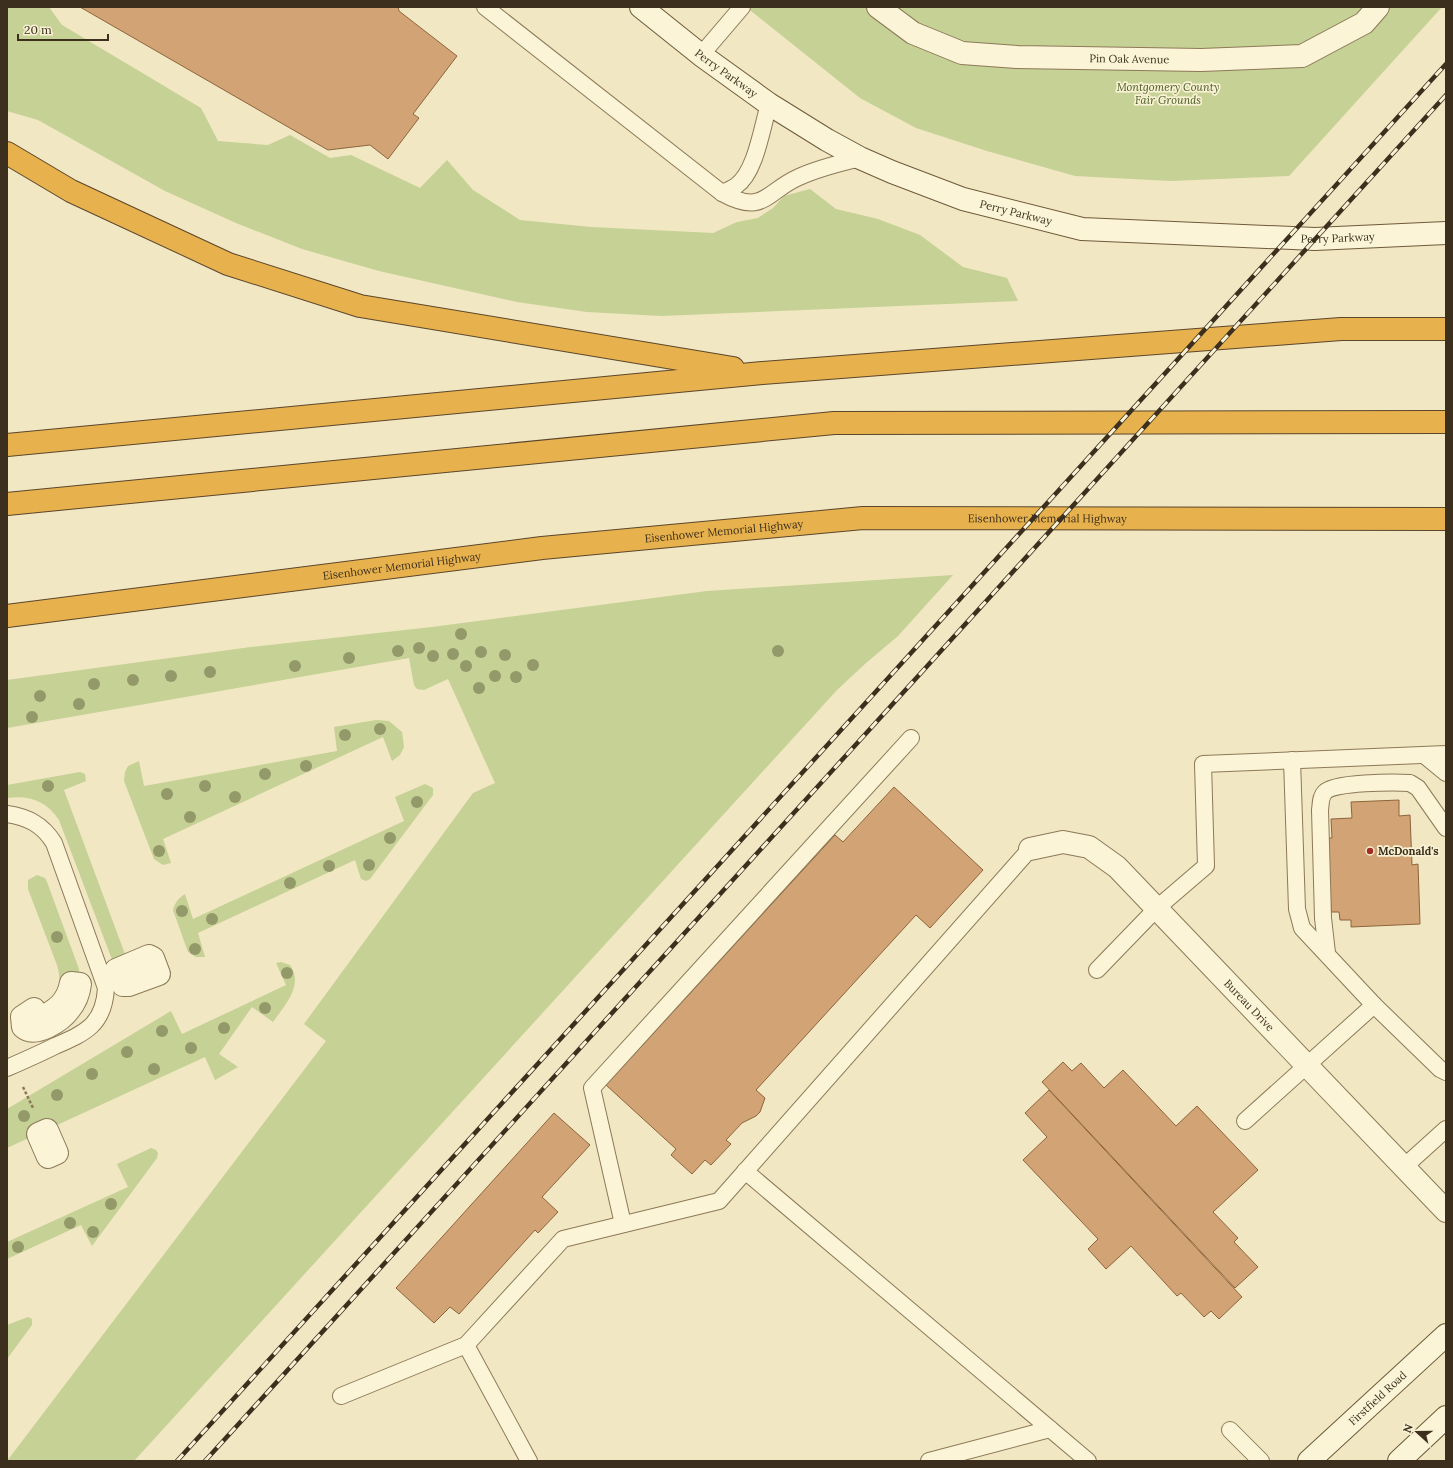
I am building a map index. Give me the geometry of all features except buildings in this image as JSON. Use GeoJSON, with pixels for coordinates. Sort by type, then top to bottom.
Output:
{"type":"FeatureCollection","features":[{"type":"Feature","properties":{"kind":"highway"},"geometry":{"type":"LineString","coordinates":[[7,153],[71,191],[228,264],[360,306],[762,373]]}},
{"type":"Feature","properties":{"kind":"highway"},"geometry":{"type":"LineString","coordinates":[[7,445],[762,373],[1341,329],[1446,329]]}},
{"type":"Feature","properties":{"kind":"highway"},"geometry":{"type":"LineString","coordinates":[[7,504],[834,423],[1446,422]]}},
{"type":"Feature","properties":{"kind":"highway","name":"Eisenhower Memorial Highway"},"geometry":{"type":"LineString","coordinates":[[7,616],[534,549],[863,518],[1446,519]]}},
{"type":"Feature","properties":{"kind":"street","name":"Perry Parkway"},"geometry":{"type":"LineString","coordinates":[[641,7],[701,55],[769,104],[860,158],[963,199],[1082,229],[1315,239],[1446,233]]}},
{"type":"Feature","properties":{"kind":"street","name":"Pin Oak Avenue"},"geometry":{"type":"LineString","coordinates":[[878,7],[912,34],[962,53],[1017,57],[1201,60],[1302,56],[1364,23],[1378,7]]}},
{"type":"Feature","properties":{"kind":"street","name":"Bureau Drive"},"geometry":{"type":"LineString","coordinates":[[1030,849],[1063,842],[1089,847],[1117,867],[1309,1066],[1446,1211]]}},
{"type":"Feature","properties":{"kind":"street","name":"Firstfield Road"},"geometry":{"type":"LineString","coordinates":[[1309,1461],[1446,1335]]}},
{"type":"Feature","properties":{"kind":"street"},"geometry":{"type":"LineString","coordinates":[[1399,1461],[1446,1417]]}},
{"type":"Feature","properties":{"kind":"lane"},"geometry":{"type":"LineString","coordinates":[[485,7],[722,193],[742,202],[762,200],[799,177],[823,168],[860,158]]}},
{"type":"Feature","properties":{"kind":"lane"},"geometry":{"type":"LineString","coordinates":[[701,55],[742,7]]}},
{"type":"Feature","properties":{"kind":"lane"},"geometry":{"type":"LineString","coordinates":[[722,193],[736,186],[746,176],[754,159],[769,104]]}},
{"type":"Feature","properties":{"kind":"lane"},"geometry":{"type":"LineString","coordinates":[[623,1224],[592,1088],[911,738]]}},
{"type":"Feature","properties":{"kind":"lane"},"geometry":{"type":"LineString","coordinates":[[1097,970],[1157,908],[1206,866],[1203,764],[1446,754]]}},
{"type":"Feature","properties":{"kind":"lane"},"geometry":{"type":"LineString","coordinates":[[1424,755],[1446,773]]}},
{"type":"Feature","properties":{"kind":"lane"},"geometry":{"type":"LineString","coordinates":[[1292,760],[1297,909],[1302,928],[1374,1005],[1440,1069],[1446,1072]]}},
{"type":"Feature","properties":{"kind":"lane"},"geometry":{"type":"LineString","coordinates":[[1326,953],[1320,810],[1321,799],[1325,791],[1335,787],[1348,785],[1393,782],[1410,783],[1418,788],[1446,828]]}},
{"type":"Feature","properties":{"kind":"lane"},"geometry":{"type":"LineString","coordinates":[[7,814],[26,818],[36,823],[44,829],[54,843],[104,980],[105,996],[101,1012],[92,1025],[80,1035],[7,1068]]}},
{"type":"Feature","properties":{"kind":"lane"},"geometry":{"type":"LineString","coordinates":[[341,1396],[466,1345],[563,1239],[719,1201],[1030,849]]}},
{"type":"Feature","properties":{"kind":"lane"},"geometry":{"type":"LineString","coordinates":[[1245,1122],[1309,1066],[1374,1005]]}},
{"type":"Feature","properties":{"kind":"lane"},"geometry":{"type":"LineString","coordinates":[[1404,1166],[1446,1130]]}},
{"type":"Feature","properties":{"kind":"lane"},"geometry":{"type":"LineString","coordinates":[[745,1171],[1088,1461]]}},
{"type":"Feature","properties":{"kind":"lane"},"geometry":{"type":"LineString","coordinates":[[466,1345],[529,1461]]}},
{"type":"Feature","properties":{"kind":"lane"},"geometry":{"type":"LineString","coordinates":[[929,1461],[1050,1429]]}},
{"type":"Feature","properties":{"kind":"lane"},"geometry":{"type":"LineString","coordinates":[[1230,1430],[1261,1461]]}},
{"type":"Feature","properties":{"kind":"green space"},"geometry":{"type":"Polygon","coordinates":[[[7,7],[49,7],[62,25],[201,108],[218,141],[268,145],[290,135],[330,158],[351,155],[420,188],[447,160],[473,190],[520,220],[591,227],[713,233],[737,222],[758,218],[773,208],[784,196],[810,189],[836,209],[878,219],[920,235],[963,267],[1007,278],[1018,301],[661,316],[587,312],[517,302],[379,271],[302,249],[236,223],[165,191],[38,120],[7,111],[7,7]]]}},
{"type":"Feature","properties":{"kind":"green space","name":"Montgomery County Fair Grounds"},"geometry":{"type":"Polygon","coordinates":[[[746,7],[1442,7],[1289,176],[1171,181],[1075,176],[987,151],[916,128],[860,98],[746,7]]]}},
{"type":"Feature","properties":{"kind":"green space"},"geometry":{"type":"Polygon","coordinates":[[[953,575],[898,636],[837,690],[134,1461],[7,1461],[326,1041],[304,1024],[473,793],[495,783],[448,679],[424,690],[417,689],[414,685],[409,658],[7,728],[7,680],[251,647],[432,627],[707,591],[953,575]]]}},
{"type":"Feature","properties":{"kind":"green space"},"geometry":{"type":"Polygon","coordinates":[[[376,720],[389,721],[402,732],[404,747],[400,755],[392,761],[383,737],[163,839],[171,863],[163,865],[154,859],[124,781],[125,772],[128,766],[139,761],[144,786],[337,751],[334,727],[376,720]]]}},
{"type":"Feature","properties":{"kind":"green space"},"geometry":{"type":"Polygon","coordinates":[[[80,772],[85,774],[86,781],[64,790],[129,965],[116,970],[59,820],[49,808],[37,801],[15,797],[7,798],[7,785],[80,772]]]}},
{"type":"Feature","properties":{"kind":"green space"},"geometry":{"type":"Polygon","coordinates":[[[425,784],[433,788],[433,795],[370,879],[366,881],[361,879],[355,860],[198,933],[205,957],[196,957],[188,952],[173,910],[176,902],[185,894],[193,919],[404,821],[395,797],[425,784]]]}},
{"type":"Feature","properties":{"kind":"green space"},"geometry":{"type":"Polygon","coordinates":[[[37,875],[45,878],[47,882],[79,969],[80,984],[71,983],[64,1001],[56,1009],[39,1019],[34,1009],[53,997],[59,987],[59,974],[57,965],[28,889],[28,880],[37,875]]]}},
{"type":"Feature","properties":{"kind":"green space"},"geometry":{"type":"Polygon","coordinates":[[[281,962],[290,965],[294,972],[295,980],[291,995],[283,1009],[273,1022],[252,1007],[219,1054],[238,1067],[215,1080],[205,1057],[7,1148],[7,1109],[171,1011],[182,1034],[286,985],[276,963],[281,962]]]}},
{"type":"Feature","properties":{"kind":"green space"},"geometry":{"type":"Polygon","coordinates":[[[151,1148],[156,1150],[158,1153],[157,1158],[92,1246],[81,1225],[7,1259],[7,1242],[128,1187],[117,1164],[151,1148]]]}},
{"type":"Feature","properties":{"kind":"green space"},"geometry":{"type":"Polygon","coordinates":[[[28,1317],[32,1319],[32,1325],[7,1359],[7,1325],[28,1317]]]}},
{"type":"Feature","properties":{"kind":"railway"},"geometry":{"type":"LineString","coordinates":[[177,1461],[1446,64]]}},
{"type":"Feature","properties":{"kind":"railway"},"geometry":{"type":"LineString","coordinates":[[205,1461],[1446,95]]}},
{"type":"Feature","properties":{"kind":"place","name":"McDonald's"},"geometry":{"type":"Point","coordinates":[1370,851]}}]}
